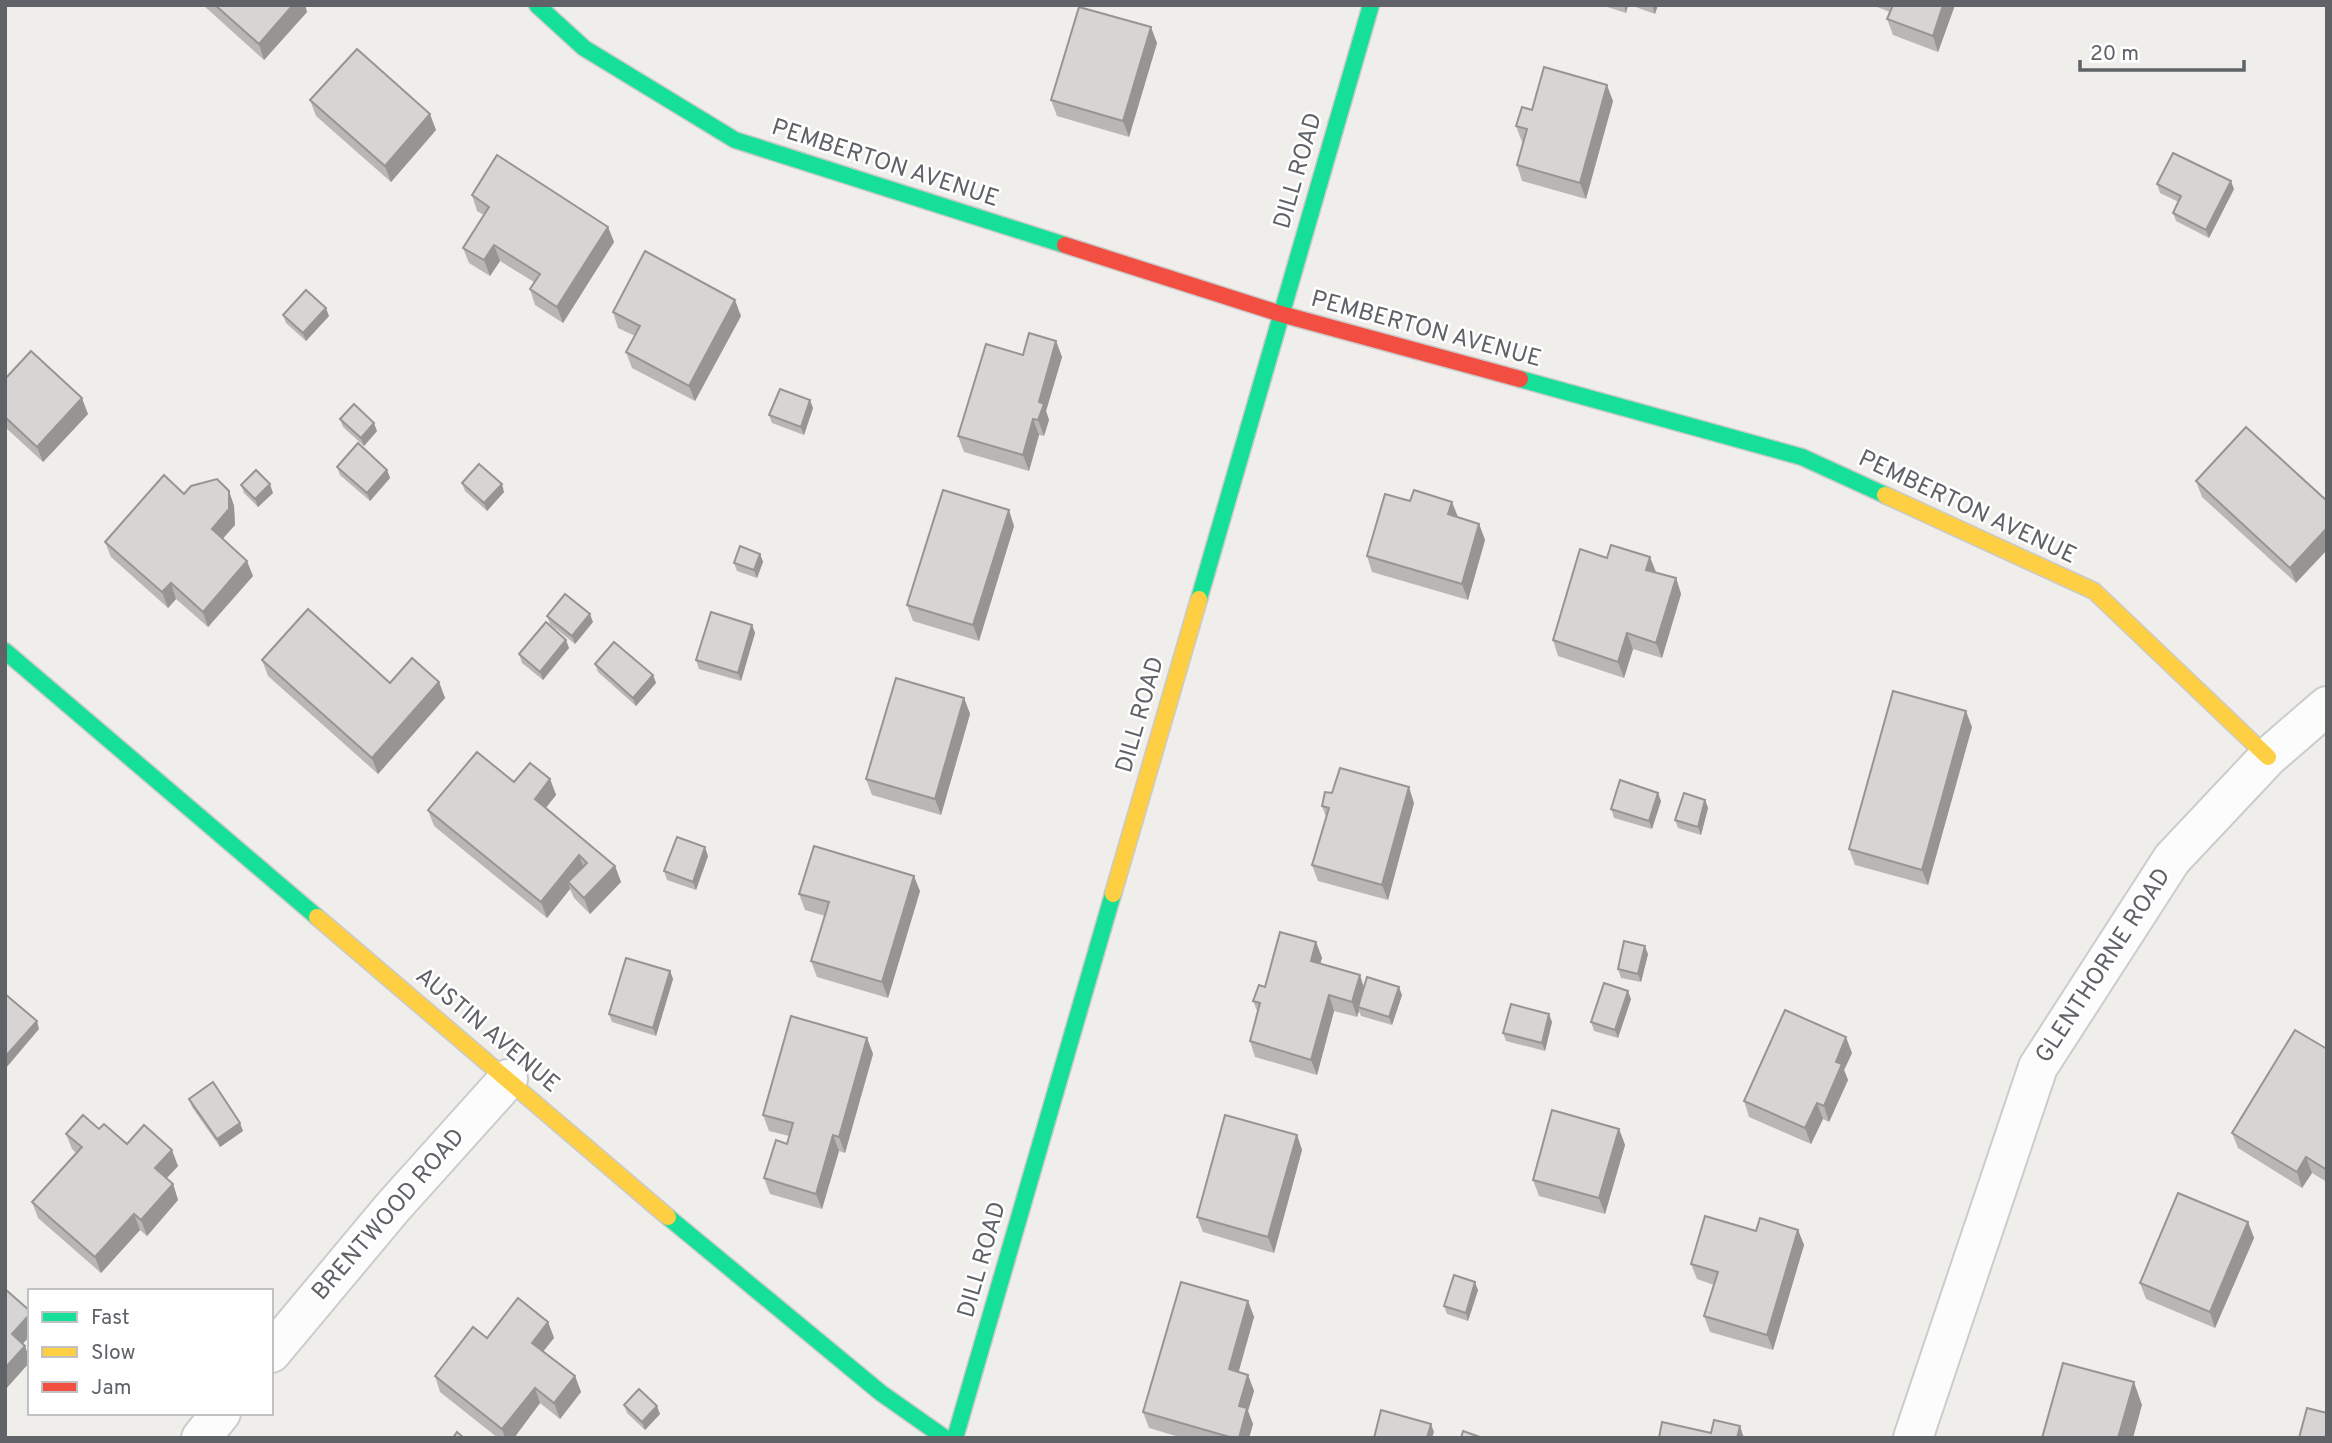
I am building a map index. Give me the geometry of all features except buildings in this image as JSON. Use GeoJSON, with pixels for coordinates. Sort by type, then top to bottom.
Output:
{"type":"FeatureCollection","features":[{"type":"Feature","properties":{"kind":"street","name":"PEMBERTON AVENUE"},"geometry":{"type":"LineString","coordinates":[[537,5],[584,48],[735,140],[1281,314],[1802,457],[2094,591],[2268,757]]}},
{"type":"Feature","properties":{"kind":"street","name":"DILL ROAD"},"geometry":{"type":"LineString","coordinates":[[955,1438],[1371,5]]}},
{"type":"Feature","properties":{"kind":"street","name":"AUSTIN AVENUE"},"geometry":{"type":"LineString","coordinates":[[5,651],[706,1248],[881,1393],[945,1438]]}},
{"type":"Feature","properties":{"kind":"street","name":"GLENTHORNE ROAD"},"geometry":{"type":"LineString","coordinates":[[1913,1438],[2038,1066],[2172,859],[2268,757],[2327,706]]}},
{"type":"Feature","properties":{"kind":"street","name":"BRENTWOOD ROAD"},"geometry":{"type":"LineString","coordinates":[[273,1351],[393,1207],[508,1079]]}},
{"type":"Feature","properties":{"kind":"street"},"geometry":{"type":"LineString","coordinates":[[201,1438],[220,1415]]}},
{"type":"Feature","properties":{"kind":"traffic: fast"},"geometry":{"type":"LineString","coordinates":[[537,5],[584,48],[735,140],[1065,245]]}},
{"type":"Feature","properties":{"kind":"traffic: fast"},"geometry":{"type":"LineString","coordinates":[[1199,599],[1371,5]]}},
{"type":"Feature","properties":{"kind":"traffic: fast"},"geometry":{"type":"LineString","coordinates":[[1520,379],[1802,457],[1885,495]]}},
{"type":"Feature","properties":{"kind":"traffic: fast"},"geometry":{"type":"LineString","coordinates":[[5,651],[317,917]]}},
{"type":"Feature","properties":{"kind":"traffic: fast"},"geometry":{"type":"LineString","coordinates":[[955,1438],[1113,894]]}},
{"type":"Feature","properties":{"kind":"traffic: fast"},"geometry":{"type":"LineString","coordinates":[[668,1217],[881,1393],[945,1438]]}},
{"type":"Feature","properties":{"kind":"traffic: slow"},"geometry":{"type":"LineString","coordinates":[[1885,495],[2094,591],[2268,757]]}},
{"type":"Feature","properties":{"kind":"traffic: slow"},"geometry":{"type":"LineString","coordinates":[[1113,894],[1199,599]]}},
{"type":"Feature","properties":{"kind":"traffic: slow"},"geometry":{"type":"LineString","coordinates":[[317,917],[668,1217]]}},
{"type":"Feature","properties":{"kind":"traffic: jam"},"geometry":{"type":"LineString","coordinates":[[1065,245],[1281,314],[1520,379]]}}]}
